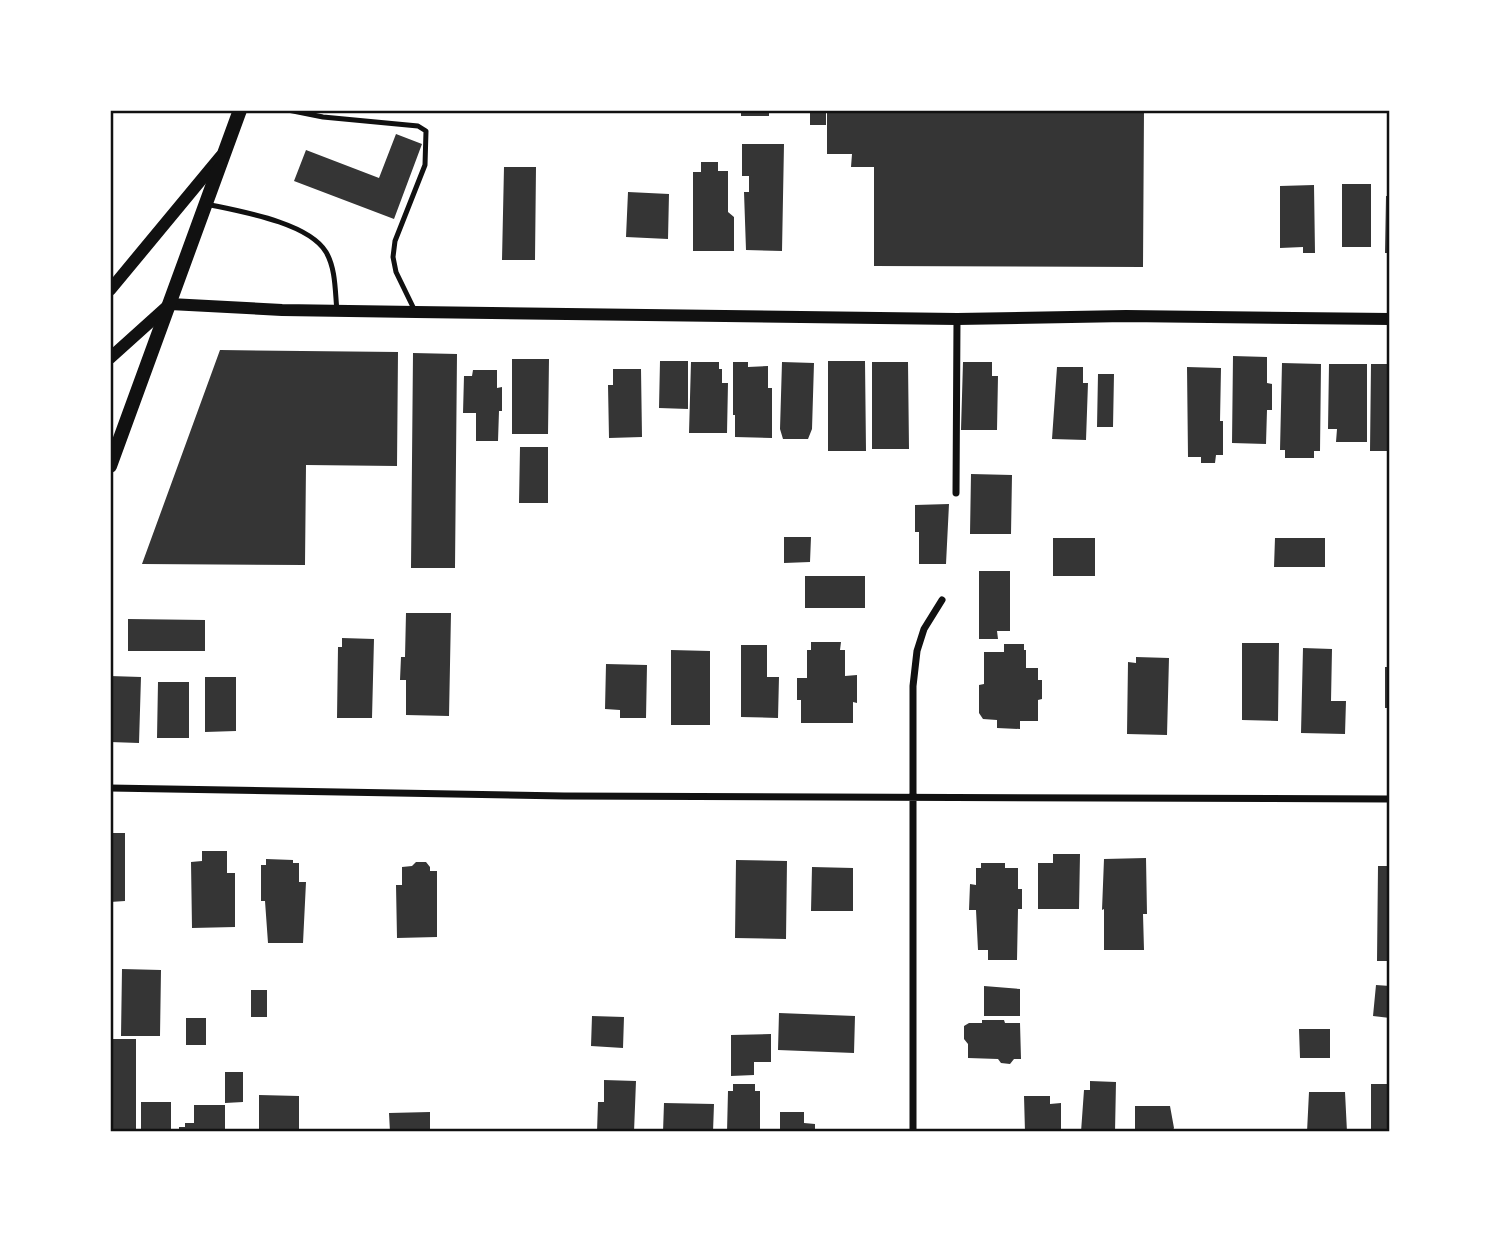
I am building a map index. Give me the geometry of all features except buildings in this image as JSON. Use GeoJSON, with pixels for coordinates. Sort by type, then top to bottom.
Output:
{"type":"FeatureCollection","features":[{"type":"Feature","properties":{"kind":"main road"},"geometry":{"type":"LineString","coordinates":[[110,466],[240,110]]}},
{"type":"Feature","properties":{"kind":"street"},"geometry":{"type":"LineString","coordinates":[[110,290],[224,153]]}},
{"type":"Feature","properties":{"kind":"street"},"geometry":{"type":"LineString","coordinates":[[110,358],[170,304],[415,312],[957,318],[1126,316],[1390,319]]}},
{"type":"Feature","properties":{"kind":"street"},"geometry":{"type":"LineString","coordinates":[[956,493],[957,318]]}},
{"type":"Feature","properties":{"kind":"street"},"geometry":{"type":"LineString","coordinates":[[913,1132],[913,686],[917,651],[924,629],[942,600]]}},
{"type":"Feature","properties":{"kind":"street"},"geometry":{"type":"LineString","coordinates":[[110,788],[564,796],[1390,799]]}},
{"type":"Feature","properties":{"kind":"lane"},"geometry":{"type":"LineString","coordinates":[[288,110],[323,117],[418,126],[426,131],[425,165],[396,241],[393,257],[396,272],[415,312]]}},
{"type":"Feature","properties":{"kind":"lane"},"geometry":{"type":"LineString","coordinates":[[205,204],[294,228],[313,239],[326,251],[334,272],[337,311]]}}]}
